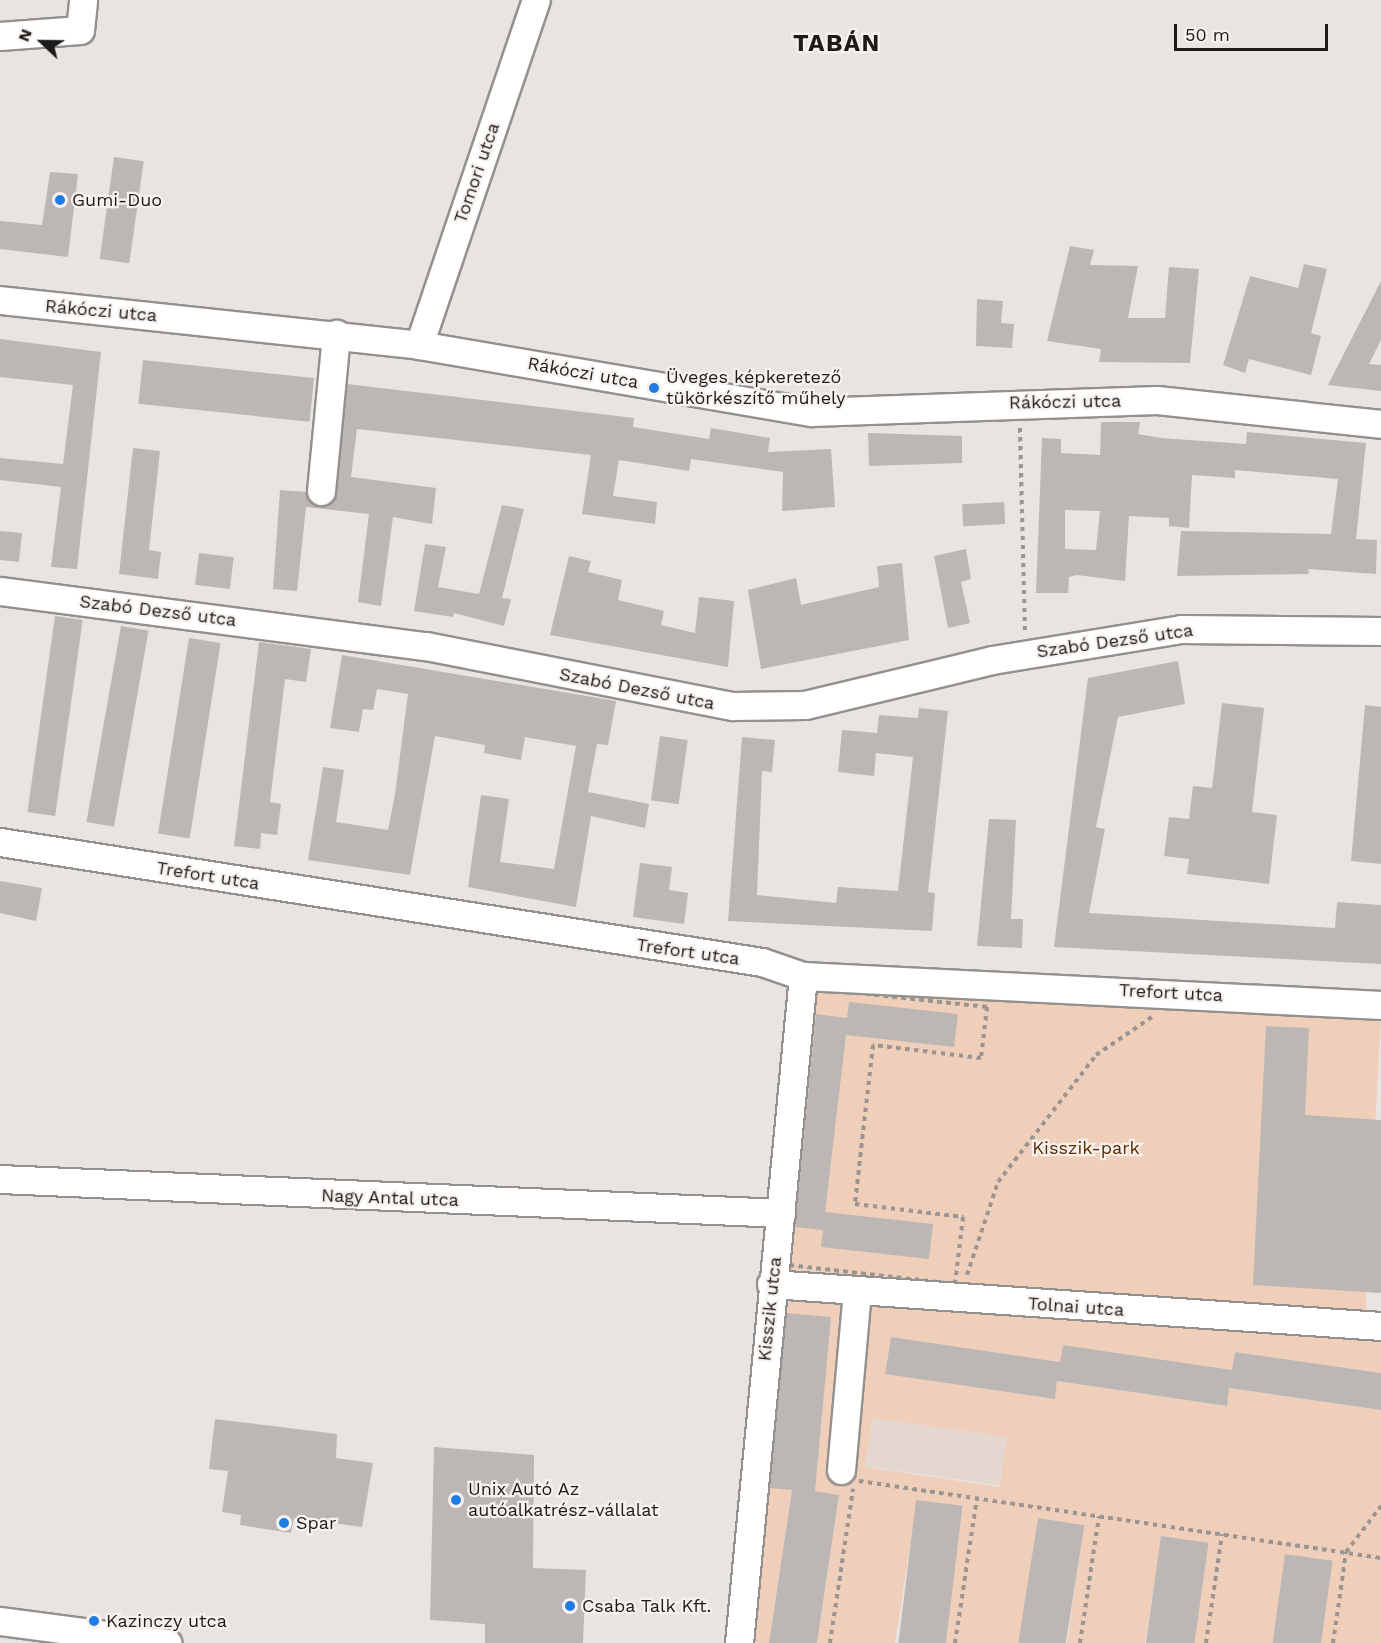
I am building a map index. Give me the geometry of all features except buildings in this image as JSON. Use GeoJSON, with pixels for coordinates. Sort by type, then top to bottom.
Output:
{"type":"FeatureCollection","features":[{"type":"Feature","properties":{"kind":"street"},"geometry":{"type":"LineString","coordinates":[[0,36],[80,30],[83,0]]}},
{"type":"Feature","properties":{"kind":"street","name":"Tomori utca"},"geometry":{"type":"LineString","coordinates":[[419,345],[536,0]]}},
{"type":"Feature","properties":{"kind":"street","name":"Rákóczi utca"},"geometry":{"type":"LineString","coordinates":[[0,300],[336,334],[419,345],[811,412],[1019,403],[1158,400],[1381,424]]}},
{"type":"Feature","properties":{"kind":"street"},"geometry":{"type":"LineString","coordinates":[[321,491],[336,334]]}},
{"type":"Feature","properties":{"kind":"street","name":"Szabó Dezső utca"},"geometry":{"type":"LineString","coordinates":[[0,591],[426,646],[733,706],[805,705],[1026,654],[1181,629],[1381,631]]}},
{"type":"Feature","properties":{"kind":"street","name":"Trefort utca"},"geometry":{"type":"LineString","coordinates":[[0,842],[762,962],[803,976],[1381,1005]]}},
{"type":"Feature","properties":{"kind":"street","name":"Kisszik utca"},"geometry":{"type":"LineString","coordinates":[[739,1643],[771,1284],[781,1213],[803,976]]}},
{"type":"Feature","properties":{"kind":"street","name":"Nagy Antal utca"},"geometry":{"type":"LineString","coordinates":[[0,1179],[781,1213]]}},
{"type":"Feature","properties":{"kind":"street","name":"Tolnai utca"},"geometry":{"type":"LineString","coordinates":[[771,1284],[959,1299],[1381,1326]]}},
{"type":"Feature","properties":{"kind":"street"},"geometry":{"type":"LineString","coordinates":[[848,1475],[857,1291]]}},
{"type":"Feature","properties":{"kind":"street"},"geometry":{"type":"LineString","coordinates":[[0,1621],[168,1643]]}},
{"type":"Feature","properties":{"kind":"path"},"geometry":{"type":"LineString","coordinates":[[1019,403],[1026,654]]}},
{"type":"Feature","properties":{"kind":"path"},"geometry":{"type":"LineString","coordinates":[[812,988],[987,1007],[981,1058],[873,1045],[855,1204],[963,1216],[955,1284],[780,1264],[812,988]]}},
{"type":"Feature","properties":{"kind":"path"},"geometry":{"type":"LineString","coordinates":[[959,1299],[998,1182],[1096,1055],[1156,1015]]}},
{"type":"Feature","properties":{"kind":"path"},"geometry":{"type":"LineString","coordinates":[[830,1643],[848,1475]]}},
{"type":"Feature","properties":{"kind":"path"},"geometry":{"type":"LineString","coordinates":[[956,1643],[977,1498],[1381,1557]]}},
{"type":"Feature","properties":{"kind":"path"},"geometry":{"type":"LineString","coordinates":[[1333,1643],[1346,1552],[1381,1506]]}},
{"type":"Feature","properties":{"kind":"path"},"geometry":{"type":"LineString","coordinates":[[1080,1643],[1099,1516]]}},
{"type":"Feature","properties":{"kind":"path"},"geometry":{"type":"LineString","coordinates":[[1206,1643],[1222,1534]]}},
{"type":"Feature","properties":{"kind":"shaded area"},"geometry":{"type":"Polygon","coordinates":[[[872,1418],[1008,1437],[1001,1486],[865,1467],[872,1418]]]}},
{"type":"Feature","properties":{"kind":"green space","name":"Kisszik-park"},"geometry":{"type":"Polygon","coordinates":[[[806,981],[1381,1011],[1365,1313],[790,1283],[806,981]]]}},
{"type":"Feature","properties":{"kind":"green space"},"geometry":{"type":"Polygon","coordinates":[[[778,1292],[1381,1335],[1381,1373],[1235,1352],[1232,1370],[1063,1345],[1060,1362],[891,1337],[885,1373],[1055,1398],[1057,1381],[1226,1406],[1229,1388],[1381,1410],[1381,1643],[1320,1643],[1332,1561],[1286,1554],[1272,1643],[1193,1643],[1208,1543],[1162,1536],[1145,1643],[1067,1643],[1084,1525],[1038,1518],[1019,1643],[943,1643],[963,1507],[917,1500],[895,1643],[817,1643],[839,1495],[815,1491],[830,1317],[784,1313],[768,1487],[792,1490],[769,1643],[745,1643],[778,1292]],[[872,1418],[865,1467],[1000,1487],[1007,1437],[872,1418]]]}},
{"type":"Feature","properties":{"kind":"place","name":"Gumi-Duo"},"geometry":{"type":"Point","coordinates":[60,200]}},
{"type":"Feature","properties":{"kind":"place","name":"Üveges képkeretező tükörkészítő műhely"},"geometry":{"type":"Point","coordinates":[654,388]}},
{"type":"Feature","properties":{"kind":"place","name":"Unix Autó Az autóalkatrész-vállalat"},"geometry":{"type":"Point","coordinates":[456,1500]}},
{"type":"Feature","properties":{"kind":"place","name":"Spar"},"geometry":{"type":"Point","coordinates":[284,1523]}},
{"type":"Feature","properties":{"kind":"place","name":"Csaba Talk Kft."},"geometry":{"type":"Point","coordinates":[570,1606]}},
{"type":"Feature","properties":{"kind":"place","name":"Kazinczy utca"},"geometry":{"type":"Point","coordinates":[94,1621]}},
{"type":"Feature","properties":{"kind":"district","name":"TABÁN"},"geometry":{"type":"Point","coordinates":[837,44]}}]}
